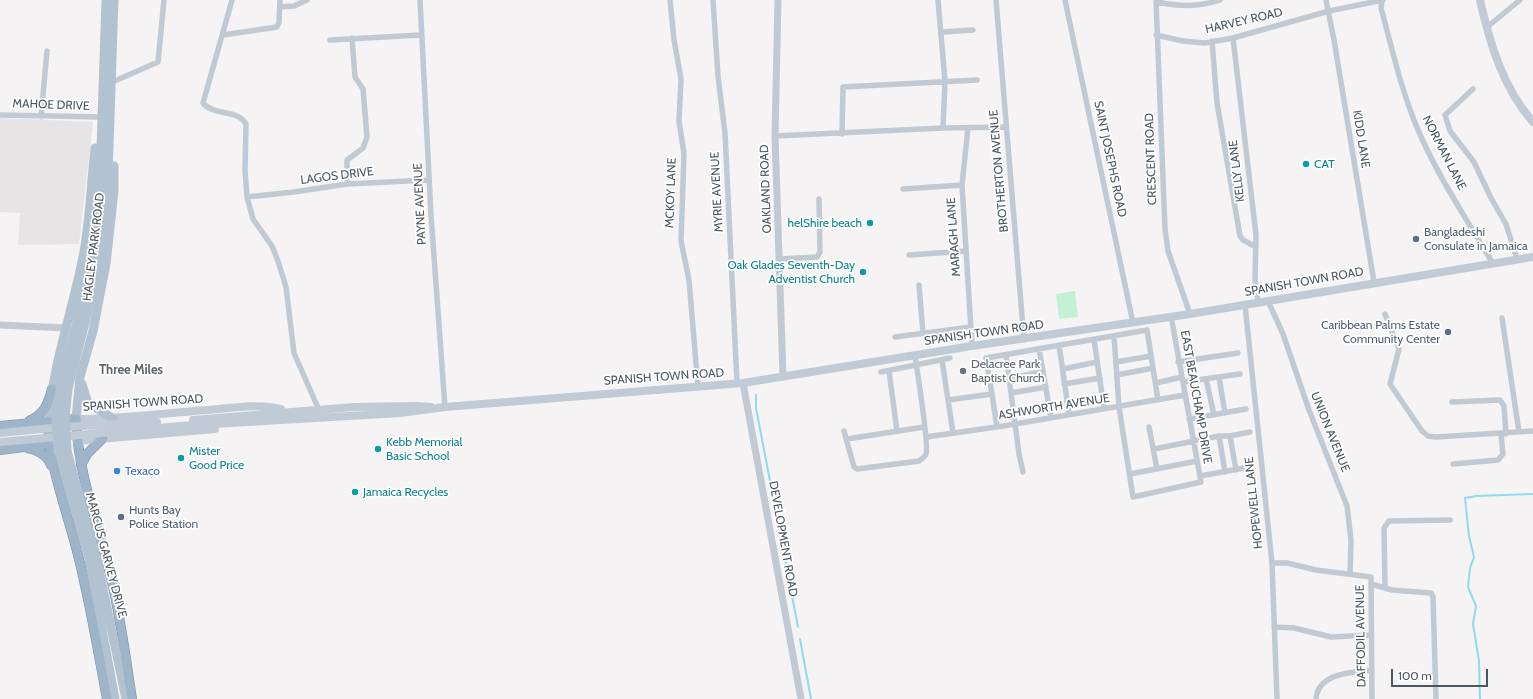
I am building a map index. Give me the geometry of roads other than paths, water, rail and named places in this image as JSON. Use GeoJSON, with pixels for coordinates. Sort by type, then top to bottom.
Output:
{"type":"FeatureCollection","features":[{"type":"Feature","properties":{"kind":"highway"},"geometry":{"type":"LineString","coordinates":[[10,425],[27,422],[40,416],[47,407],[52,389]]}},
{"type":"Feature","properties":{"kind":"highway","name":"SPANISH TOWN ROAD"},"geometry":{"type":"LineString","coordinates":[[0,426],[56,419],[76,419]]}},
{"type":"Feature","properties":{"kind":"highway"},"geometry":{"type":"LineString","coordinates":[[56,419],[49,443],[55,473],[84,579],[107,699]]}},
{"type":"Feature","properties":{"kind":"highway","name":"MARCUS GARVEY DRIVE"},"geometry":{"type":"LineString","coordinates":[[76,419],[77,441],[81,465],[112,584],[132,699]]}},
{"type":"Feature","properties":{"kind":"highway"},"geometry":{"type":"LineString","coordinates":[[81,465],[87,454],[103,438]]}},
{"type":"Feature","properties":{"kind":"highway","name":"SPANISH TOWN ROAD"},"geometry":{"type":"LineString","coordinates":[[0,450],[49,443],[77,441]]}},
{"type":"Feature","properties":{"kind":"highway"},"geometry":{"type":"LineString","coordinates":[[22,448],[33,449],[46,456],[55,473]]}},
{"type":"Feature","properties":{"kind":"main road","name":"HAGLEY PARK ROAD"},"geometry":{"type":"LineString","coordinates":[[56,419],[68,389],[81,322],[92,252],[100,179],[106,0]]}},
{"type":"Feature","properties":{"kind":"main road","name":"HAGLEY PARK ROAD"},"geometry":{"type":"LineString","coordinates":[[81,322],[101,249],[108,175],[114,0]]}},
{"type":"Feature","properties":{"kind":"main road"},"geometry":{"type":"LineString","coordinates":[[1480,0],[1486,28],[1508,86],[1533,122]]}},
{"type":"Feature","properties":{"kind":"main road","name":"HAGLEY PARK ROAD"},"geometry":{"type":"LineString","coordinates":[[76,419],[80,378],[97,312],[107,257],[114,184],[115,138],[110,101]]}},
{"type":"Feature","properties":{"kind":"main road","name":"HAGLEY PARK ROAD"},"geometry":{"type":"LineString","coordinates":[[56,419],[52,389],[84,255],[96,143],[101,120]]}},
{"type":"Feature","properties":{"kind":"main road","name":"SPANISH TOWN ROAD"},"geometry":{"type":"LineString","coordinates":[[0,433],[63,427],[273,421],[406,413],[445,407],[740,383],[972,346],[1024,340],[1190,314],[1533,256]]}},
{"type":"Feature","properties":{"kind":"main road"},"geometry":{"type":"LineString","coordinates":[[67,328],[79,339],[82,349],[80,378],[88,403],[114,419]]}},
{"type":"Feature","properties":{"kind":"main road","name":"SPANISH TOWN ROAD"},"geometry":{"type":"LineString","coordinates":[[0,442],[288,411],[417,406],[435,408]]}},
{"type":"Feature","properties":{"kind":"main road","name":"SPANISH TOWN ROAD"},"geometry":{"type":"LineString","coordinates":[[76,419],[114,419],[239,407],[272,407],[288,411]]}},
{"type":"Feature","properties":{"kind":"main road","name":"MARCUS GARVEY DRIVE"},"geometry":{"type":"LineString","coordinates":[[56,419],[67,451],[126,699]]}},
{"type":"Feature","properties":{"kind":"main road","name":"SPANISH TOWN ROAD"},"geometry":{"type":"LineString","coordinates":[[77,441],[214,429],[273,421]]}},
{"type":"Feature","properties":{"kind":"main road","name":"MARCUS GARVEY DRIVE"},"geometry":{"type":"LineString","coordinates":[[93,559],[115,699]]}},
{"type":"Feature","properties":{"kind":"street"},"geometry":{"type":"LineString","coordinates":[[110,83],[158,62],[164,0]]}},
{"type":"Feature","properties":{"kind":"street"},"geometry":{"type":"LineString","coordinates":[[232,0],[203,103],[213,110],[240,118],[246,124],[245,170],[247,197],[253,218],[272,246],[278,261],[286,287],[294,353],[319,410]]}},
{"type":"Feature","properties":{"kind":"street"},"geometry":{"type":"LineString","coordinates":[[223,35],[275,28],[279,22],[280,0]]}},
{"type":"Feature","properties":{"kind":"street"},"geometry":{"type":"LineString","coordinates":[[280,7],[294,6],[306,0]]}},
{"type":"Feature","properties":{"kind":"street","name":"PAYNE AVENUE"},"geometry":{"type":"LineString","coordinates":[[420,0],[429,180],[445,407]]}},
{"type":"Feature","properties":{"kind":"street","name":"MCKOY LANE"},"geometry":{"type":"LineString","coordinates":[[670,0],[674,40],[681,79],[679,121],[684,154],[681,241],[689,280],[698,387]]}},
{"type":"Feature","properties":{"kind":"street","name":"MYRIE AVENUE"},"geometry":{"type":"LineString","coordinates":[[713,0],[718,76],[725,141],[740,383]]}},
{"type":"Feature","properties":{"kind":"street","name":"OAKLAND ROAD"},"geometry":{"type":"LineString","coordinates":[[778,0],[775,136],[783,376]]}},
{"type":"Feature","properties":{"kind":"street"},"geometry":{"type":"LineString","coordinates":[[938,0],[942,32],[945,81],[943,128]]}},
{"type":"Feature","properties":{"kind":"street","name":"BROTHERTON AVENUE"},"geometry":{"type":"LineString","coordinates":[[996,0],[1024,340]]}},
{"type":"Feature","properties":{"kind":"street","name":"SAINT JOSEPHS ROAD"},"geometry":{"type":"LineString","coordinates":[[1065,0],[1133,323]]}},
{"type":"Feature","properties":{"kind":"street"},"geometry":{"type":"LineString","coordinates":[[1156,1],[1185,6],[1209,4],[1220,0]]}},
{"type":"Feature","properties":{"kind":"street","name":"KIDD LANE"},"geometry":{"type":"LineString","coordinates":[[1326,0],[1374,282]]}},
{"type":"Feature","properties":{"kind":"street","name":"HARVEY ROAD"},"geometry":{"type":"LineString","coordinates":[[1156,34],[1182,40],[1204,42],[1212,41],[1232,38],[1329,11],[1383,0]]}},
{"type":"Feature","properties":{"kind":"street","name":"NORMAN LANE"},"geometry":{"type":"LineString","coordinates":[[1383,0],[1381,8],[1394,55],[1422,140],[1437,169],[1492,262]]}},
{"type":"Feature","properties":{"kind":"street"},"geometry":{"type":"LineString","coordinates":[[1486,28],[1520,0]]}},
{"type":"Feature","properties":{"kind":"street","name":"CRESCENT ROAD"},"geometry":{"type":"LineString","coordinates":[[1156,1],[1164,229],[1168,251],[1190,314]]}},
{"type":"Feature","properties":{"kind":"street"},"geometry":{"type":"LineString","coordinates":[[942,32],[973,30]]}},
{"type":"Feature","properties":{"kind":"street"},"geometry":{"type":"LineString","coordinates":[[330,40],[421,35]]}},
{"type":"Feature","properties":{"kind":"street"},"geometry":{"type":"LineString","coordinates":[[347,184],[347,160],[363,148],[367,137],[363,89],[355,76],[352,38]]}},
{"type":"Feature","properties":{"kind":"street","name":"KELLY LANE"},"geometry":{"type":"LineString","coordinates":[[1232,38],[1256,247],[1255,280],[1258,302]]}},
{"type":"Feature","properties":{"kind":"street"},"geometry":{"type":"LineString","coordinates":[[1212,41],[1217,103],[1240,236],[1243,240],[1256,247]]}},
{"type":"Feature","properties":{"kind":"street"},"geometry":{"type":"LineString","coordinates":[[42,117],[47,51]]}},
{"type":"Feature","properties":{"kind":"street"},"geometry":{"type":"LineString","coordinates":[[842,134],[843,87],[977,80]]}},
{"type":"Feature","properties":{"kind":"street"},"geometry":{"type":"LineString","coordinates":[[1473,89],[1445,116],[1446,122],[1458,143],[1474,162],[1491,198],[1506,224],[1517,259]]}},
{"type":"Feature","properties":{"kind":"street","name":"MAHOE DRIVE"},"geometry":{"type":"LineString","coordinates":[[0,115],[101,120]]}},
{"type":"Feature","properties":{"kind":"street"},"geometry":{"type":"LineString","coordinates":[[775,136],[943,128],[1006,127]]}},
{"type":"Feature","properties":{"kind":"street","name":"MARAGH LANE"},"geometry":{"type":"LineString","coordinates":[[968,128],[962,185],[972,346]]}},
{"type":"Feature","properties":{"kind":"street","name":"LAGOS DRIVE"},"geometry":{"type":"LineString","coordinates":[[247,197],[347,184],[429,180]]}},
{"type":"Feature","properties":{"kind":"street"},"geometry":{"type":"LineString","coordinates":[[903,189],[962,185]]}},
{"type":"Feature","properties":{"kind":"street"},"geometry":{"type":"LineString","coordinates":[[779,259],[817,257],[820,252],[819,199]]}},
{"type":"Feature","properties":{"kind":"street"},"geometry":{"type":"LineString","coordinates":[[909,255],[966,251]]}},
{"type":"Feature","properties":{"kind":"street"},"geometry":{"type":"LineString","coordinates":[[920,285],[923,333]]}},
{"type":"Feature","properties":{"kind":"street","name":"UNION AVENUE"},"geometry":{"type":"LineString","coordinates":[[1268,301],[1283,334],[1309,410],[1347,506],[1351,540],[1350,574]]}},
{"type":"Feature","properties":{"kind":"street","name":"HOPEWELL LANE"},"geometry":{"type":"LineString","coordinates":[[1245,305],[1272,563],[1278,699]]}},
{"type":"Feature","properties":{"kind":"street"},"geometry":{"type":"LineString","coordinates":[[1385,314],[1399,349],[1390,384],[1422,431],[1428,436],[1436,437],[1504,434],[1533,431]]}},
{"type":"Feature","properties":{"kind":"street","name":"EAST BEAUCHAMP DRIVE"},"geometry":{"type":"LineString","coordinates":[[1171,316],[1200,479]]}},
{"type":"Feature","properties":{"kind":"street"},"geometry":{"type":"LineString","coordinates":[[1502,318],[1519,432]]}},
{"type":"Feature","properties":{"kind":"street"},"geometry":{"type":"LineString","coordinates":[[0,325],[67,328]]}},
{"type":"Feature","properties":{"kind":"street"},"geometry":{"type":"LineString","coordinates":[[895,337],[971,327]]}},
{"type":"Feature","properties":{"kind":"street"},"geometry":{"type":"LineString","coordinates":[[997,427],[986,358],[1147,330],[1158,400]]}},
{"type":"Feature","properties":{"kind":"street"},"geometry":{"type":"LineString","coordinates":[[1114,336],[1119,407],[1133,497],[1244,468]]}},
{"type":"Feature","properties":{"kind":"street"},"geometry":{"type":"LineString","coordinates":[[1094,339],[1104,410]]}},
{"type":"Feature","properties":{"kind":"street"},"geometry":{"type":"LineString","coordinates":[[1059,345],[1069,414]]}},
{"type":"Feature","properties":{"kind":"street"},"geometry":{"type":"LineString","coordinates":[[1039,349],[1051,418]]}},
{"type":"Feature","properties":{"kind":"street"},"geometry":{"type":"LineString","coordinates":[[1178,362],[1238,353]]}},
{"type":"Feature","properties":{"kind":"street"},"geometry":{"type":"LineString","coordinates":[[1006,355],[1019,454],[1023,472]]}},
{"type":"Feature","properties":{"kind":"street"},"geometry":{"type":"LineString","coordinates":[[844,431],[854,467],[860,469],[919,461],[926,454],[926,437],[915,356]]}},
{"type":"Feature","properties":{"kind":"street"},"geometry":{"type":"LineString","coordinates":[[1116,362],[1151,356]]}},
{"type":"Feature","properties":{"kind":"street"},"geometry":{"type":"LineString","coordinates":[[881,372],[950,358]]}},
{"type":"Feature","properties":{"kind":"street"},"geometry":{"type":"LineString","coordinates":[[942,360],[953,433]]}},
{"type":"Feature","properties":{"kind":"street"},"geometry":{"type":"LineString","coordinates":[[1062,369],[1097,362]]}},
{"type":"Feature","properties":{"kind":"street"},"geometry":{"type":"LineString","coordinates":[[1116,375],[1153,368]]}},
{"type":"Feature","properties":{"kind":"street"},"geometry":{"type":"LineString","coordinates":[[889,371],[897,431]]}},
{"type":"Feature","properties":{"kind":"street"},"geometry":{"type":"LineString","coordinates":[[1009,378],[1043,371]]}},
{"type":"Feature","properties":{"kind":"street"},"geometry":{"type":"LineString","coordinates":[[1156,383],[1206,379],[1240,374]]}},
{"type":"Feature","properties":{"kind":"street"},"geometry":{"type":"LineString","coordinates":[[1219,377],[1225,413]]}},
{"type":"Feature","properties":{"kind":"street"},"geometry":{"type":"LineString","coordinates":[[1064,384],[1100,378]]}},
{"type":"Feature","properties":{"kind":"street"},"geometry":{"type":"LineString","coordinates":[[1206,379],[1214,415]]}},
{"type":"Feature","properties":{"kind":"street","name":"DEVELOPMENT ROAD"},"geometry":{"type":"LineString","coordinates":[[740,383],[801,699]]}},
{"type":"Feature","properties":{"kind":"street"},"geometry":{"type":"LineString","coordinates":[[1011,393],[1046,386]]}},
{"type":"Feature","properties":{"kind":"street"},"geometry":{"type":"LineString","coordinates":[[948,400],[992,394]]}},
{"type":"Feature","properties":{"kind":"street","name":"ASHWORTH AVENUE"},"geometry":{"type":"LineString","coordinates":[[926,437],[1016,424],[1069,414],[1104,410],[1184,395]]}},
{"type":"Feature","properties":{"kind":"street"},"geometry":{"type":"LineString","coordinates":[[1452,402],[1500,400],[1504,406],[1504,454],[1498,460],[1453,464]]}},
{"type":"Feature","properties":{"kind":"street"},"geometry":{"type":"LineString","coordinates":[[1189,419],[1246,409]]}},
{"type":"Feature","properties":{"kind":"street"},"geometry":{"type":"LineString","coordinates":[[1149,426],[1157,469]]}},
{"type":"Feature","properties":{"kind":"street"},"geometry":{"type":"LineString","coordinates":[[847,439],[924,427]]}},
{"type":"Feature","properties":{"kind":"street"},"geometry":{"type":"LineString","coordinates":[[1154,449],[1193,440],[1250,432]]}},
{"type":"Feature","properties":{"kind":"street"},"geometry":{"type":"LineString","coordinates":[[1219,436],[1225,472]]}},
{"type":"Feature","properties":{"kind":"street"},"geometry":{"type":"LineString","coordinates":[[1230,436],[1236,470]]}},
{"type":"Feature","properties":{"kind":"street"},"geometry":{"type":"LineString","coordinates":[[1130,474],[1197,461]]}},
{"type":"Feature","properties":{"kind":"street"},"geometry":{"type":"LineString","coordinates":[[1385,586],[1384,528],[1387,523],[1389,521],[1450,520]]}},
{"type":"Feature","properties":{"kind":"street","name":"DAFFODIL AVENUE"},"geometry":{"type":"LineString","coordinates":[[1272,563],[1287,563],[1371,577],[1372,699]]}},
{"type":"Feature","properties":{"kind":"street"},"geometry":{"type":"LineString","coordinates":[[1371,584],[1385,586],[1392,590],[1428,592],[1432,597],[1436,699]]}},
{"type":"Feature","properties":{"kind":"street"},"geometry":{"type":"LineString","coordinates":[[1274,627],[1294,628],[1331,637],[1371,635]]}},
{"type":"Feature","properties":{"kind":"street"},"geometry":{"type":"LineString","coordinates":[[1316,699],[1319,688],[1332,678],[1348,672],[1372,670]]}},
{"type":"Feature","properties":{"kind":"waterway"},"geometry":{"type":"LineString","coordinates":[[756,395],[756,408],[798,627]]}},
{"type":"Feature","properties":{"kind":"waterway"},"geometry":{"type":"LineString","coordinates":[[1480,699],[1479,661],[1473,624],[1476,606],[1468,587],[1470,568],[1474,557],[1469,536],[1465,498],[1476,496],[1533,494]]}},
{"type":"Feature","properties":{"kind":"waterway"},"geometry":{"type":"LineString","coordinates":[[800,639],[811,699]]}},
{"type":"Feature","properties":{"kind":"place","name":"CAT"},"geometry":{"type":"Point","coordinates":[1306,164]}},
{"type":"Feature","properties":{"kind":"place","name":"helShire beach"},"geometry":{"type":"Point","coordinates":[870,223]}},
{"type":"Feature","properties":{"kind":"place","name":"Bangladeshi Consulate in Jamaica"},"geometry":{"type":"Point","coordinates":[1416,239]}},
{"type":"Feature","properties":{"kind":"place","name":"Oak Glades Seventh-Day Adventist Church"},"geometry":{"type":"Point","coordinates":[863,272]}},
{"type":"Feature","properties":{"kind":"place","name":"Caribbean Palms Estate Community Center"},"geometry":{"type":"Point","coordinates":[1448,332]}},
{"type":"Feature","properties":{"kind":"place","name":"Delacree Park Baptist Church"},"geometry":{"type":"Point","coordinates":[963,371]}},
{"type":"Feature","properties":{"kind":"place","name":"Kebb Memorial Basic School"},"geometry":{"type":"Point","coordinates":[378,449]}},
{"type":"Feature","properties":{"kind":"place","name":"Mister Good Price"},"geometry":{"type":"Point","coordinates":[181,458]}},
{"type":"Feature","properties":{"kind":"place","name":"Texaco"},"geometry":{"type":"Point","coordinates":[117,471]}},
{"type":"Feature","properties":{"kind":"place","name":"Jamaica Recycles"},"geometry":{"type":"Point","coordinates":[355,492]}},
{"type":"Feature","properties":{"kind":"place","name":"Hunts Bay Police Station"},"geometry":{"type":"Point","coordinates":[121,517]}},
{"type":"Feature","properties":{"kind":"district","name":"Three Miles"},"geometry":{"type":"Point","coordinates":[131,370]}}]}
